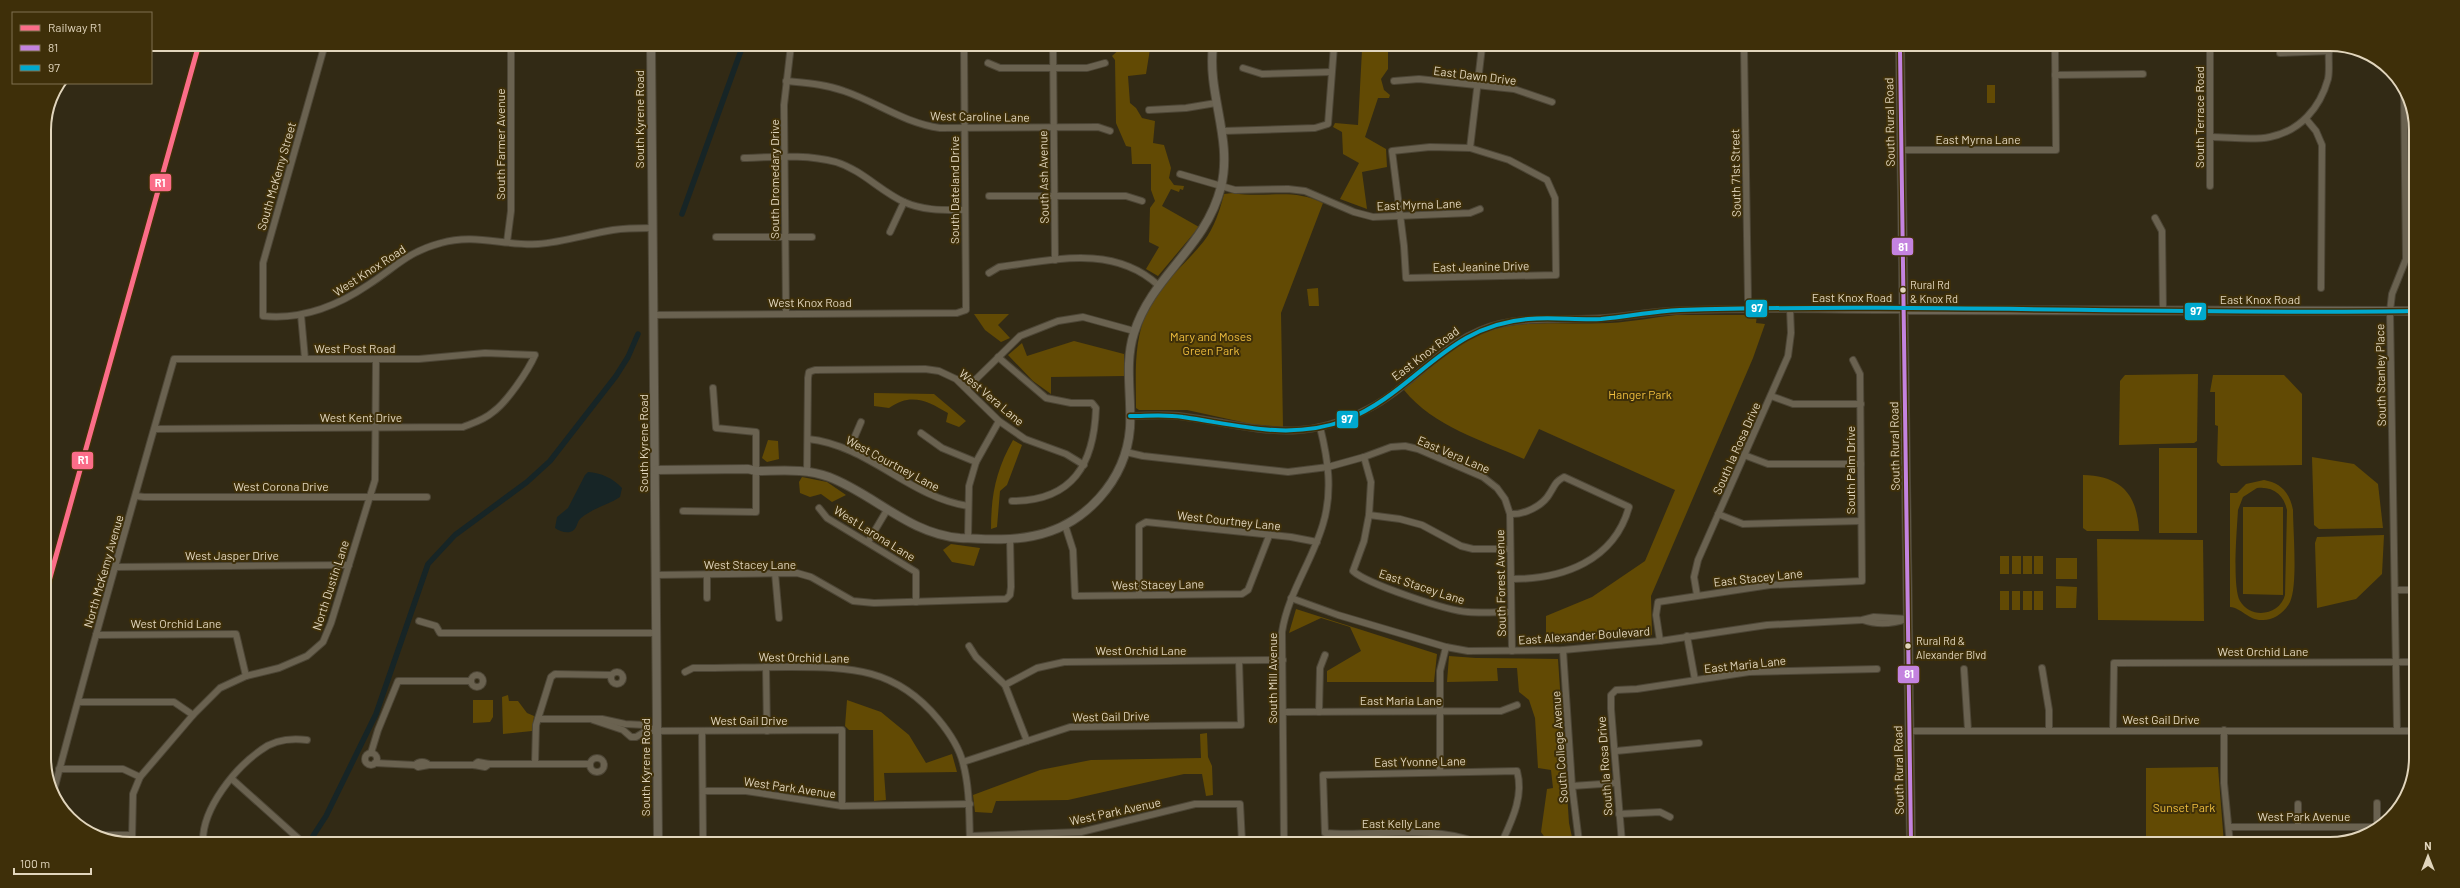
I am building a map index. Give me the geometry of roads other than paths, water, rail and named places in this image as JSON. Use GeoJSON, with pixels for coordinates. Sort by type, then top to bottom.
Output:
{"type":"FeatureCollection","features":[{"type":"Feature","properties":{"kind":"main road","name":"South Kyrene Road"},"geometry":{"type":"LineString","coordinates":[[651,51],[658,837]]}},
{"type":"Feature","properties":{"kind":"main road"},"geometry":{"type":"LineString","coordinates":[[655,473],[710,472],[748,469],[756,472],[806,472],[840,481],[913,525],[928,531],[968,538],[1010,538],[1033,536],[1065,525],[1089,509],[1106,491],[1117,474],[1126,452],[1130,416],[1130,354],[1134,331],[1144,307],[1158,285],[1199,238],[1213,210],[1221,187],[1224,158],[1223,131],[1216,103],[1211,70],[1213,51]]}},
{"type":"Feature","properties":{"kind":"main road","name":"South Rural Road"},"geometry":{"type":"LineString","coordinates":[[1900,51],[1911,837]]}},
{"type":"Feature","properties":{"kind":"main road","name":"East Knox Road"},"geometry":{"type":"LineString","coordinates":[[1904,310],[2409,311]]}},
{"type":"Feature","properties":{"kind":"street","name":"South McKemy Street"},"geometry":{"type":"LineString","coordinates":[[263,316],[263,263],[323,51]]}},
{"type":"Feature","properties":{"kind":"street","name":"South Farmer Avenue"},"geometry":{"type":"LineString","coordinates":[[507,242],[511,211],[511,51]]}},
{"type":"Feature","properties":{"kind":"street","name":"South Dromedary Drive"},"geometry":{"type":"LineString","coordinates":[[786,313],[786,81],[790,51]]}},
{"type":"Feature","properties":{"kind":"street","name":"South Dateland Drive"},"geometry":{"type":"LineString","coordinates":[[964,51],[964,210],[966,310]]}},
{"type":"Feature","properties":{"kind":"street","name":"South Ash Avenue"},"geometry":{"type":"LineString","coordinates":[[1053,51],[1055,260]]}},
{"type":"Feature","properties":{"kind":"street"},"geometry":{"type":"LineString","coordinates":[[1223,131],[1315,128],[1328,124],[1333,51]]}},
{"type":"Feature","properties":{"kind":"street"},"geometry":{"type":"LineString","coordinates":[[1401,217],[1392,152],[1430,147],[1470,148],[1479,84],[1482,51]]}},
{"type":"Feature","properties":{"kind":"street","name":"South 71st Street"},"geometry":{"type":"LineString","coordinates":[[1744,51],[1748,299]]}},
{"type":"Feature","properties":{"kind":"street"},"geometry":{"type":"LineString","coordinates":[[2055,51],[2055,75],[2143,74]]}},
{"type":"Feature","properties":{"kind":"street","name":"South Terrace Road"},"geometry":{"type":"LineString","coordinates":[[2210,51],[2210,186]]}},
{"type":"Feature","properties":{"kind":"street"},"geometry":{"type":"LineString","coordinates":[[2280,53],[2313,51]]}},
{"type":"Feature","properties":{"kind":"street"},"geometry":{"type":"LineString","coordinates":[[2211,137],[2269,138],[2290,130],[2306,119],[2319,104],[2328,78],[2329,51]]}},
{"type":"Feature","properties":{"kind":"street"},"geometry":{"type":"LineString","coordinates":[[988,63],[1000,68],[1087,68],[1105,63]]}},
{"type":"Feature","properties":{"kind":"street"},"geometry":{"type":"LineString","coordinates":[[1243,68],[1262,74],[1331,72]]}},
{"type":"Feature","properties":{"kind":"street","name":"East Myrna Lane"},"geometry":{"type":"LineString","coordinates":[[1901,150],[2056,150],[2055,75]]}},
{"type":"Feature","properties":{"kind":"street","name":"East Dawn Drive"},"geometry":{"type":"LineString","coordinates":[[1394,81],[1419,79],[1479,84],[1514,89],[1552,102]]}},
{"type":"Feature","properties":{"kind":"street","name":"West Caroline Lane"},"geometry":{"type":"LineString","coordinates":[[786,81],[843,90],[922,126],[964,128],[1098,127],[1110,131]]}},
{"type":"Feature","properties":{"kind":"street","name":"South Stanley Place"},"geometry":{"type":"LineString","coordinates":[[2397,730],[2395,661],[2396,590],[2390,311],[2392,294],[2406,260],[2404,102]]}},
{"type":"Feature","properties":{"kind":"street"},"geometry":{"type":"LineString","coordinates":[[1148,110],[1186,108],[1216,103]]}},
{"type":"Feature","properties":{"kind":"street"},"geometry":{"type":"LineString","coordinates":[[2306,119],[2316,131],[2322,146],[2321,288]]}},
{"type":"Feature","properties":{"kind":"street","name":"East Jeanine Drive"},"geometry":{"type":"LineString","coordinates":[[1401,217],[1406,278],[1556,275],[1555,198],[1547,180],[1509,160],[1470,148]]}},
{"type":"Feature","properties":{"kind":"street"},"geometry":{"type":"LineString","coordinates":[[744,158],[814,157],[837,163],[859,172],[904,202],[934,210],[964,210]]}},
{"type":"Feature","properties":{"kind":"street","name":"East Myrna Lane"},"geometry":{"type":"LineString","coordinates":[[1180,174],[1221,187],[1244,191],[1296,189],[1364,215],[1380,218],[1470,213],[1480,210]]}},
{"type":"Feature","properties":{"kind":"street"},"geometry":{"type":"LineString","coordinates":[[989,196],[1126,196],[1142,201]]}},
{"type":"Feature","properties":{"kind":"street"},"geometry":{"type":"LineString","coordinates":[[890,232],[904,202]]}},
{"type":"Feature","properties":{"kind":"street"},"geometry":{"type":"LineString","coordinates":[[2155,218],[2162,231],[2163,311]]}},
{"type":"Feature","properties":{"kind":"street","name":"West Knox Road"},"geometry":{"type":"LineString","coordinates":[[263,316],[281,318],[301,315],[335,305],[369,284],[399,261],[421,249],[442,242],[469,239],[540,244],[614,230],[652,228]]}},
{"type":"Feature","properties":{"kind":"street"},"geometry":{"type":"LineString","coordinates":[[716,237],[812,237]]}},
{"type":"Feature","properties":{"kind":"street"},"geometry":{"type":"LineString","coordinates":[[990,273],[999,267],[1090,257],[1107,259],[1134,267],[1158,285]]}},
{"type":"Feature","properties":{"kind":"street","name":"East Knox Road"},"geometry":{"type":"LineString","coordinates":[[1320,427],[1347,419],[1374,406],[1456,343],[1479,330],[1500,324],[1528,319],[1614,318],[1668,311],[1790,309],[1904,310]]}},
{"type":"Feature","properties":{"kind":"street","name":"South la Rosa Drive"},"geometry":{"type":"LineString","coordinates":[[1697,595],[1694,577],[1698,560],[1788,356],[1791,334],[1790,309]]}},
{"type":"Feature","properties":{"kind":"street","name":"West Knox Road"},"geometry":{"type":"LineString","coordinates":[[654,315],[957,313],[966,310]]}},
{"type":"Feature","properties":{"kind":"street"},"geometry":{"type":"LineString","coordinates":[[301,315],[305,360]]}},
{"type":"Feature","properties":{"kind":"street"},"geometry":{"type":"LineString","coordinates":[[966,388],[1020,336],[1058,321],[1083,317],[1134,331]]}},
{"type":"Feature","properties":{"kind":"street","name":"West Post Road"},"geometry":{"type":"LineString","coordinates":[[174,359],[376,360],[419,359],[485,353],[535,355]]}},
{"type":"Feature","properties":{"kind":"street","name":"West Kent Drive"},"geometry":{"type":"LineString","coordinates":[[154,429],[462,427],[479,421],[494,412],[529,369],[535,355]]}},
{"type":"Feature","properties":{"kind":"street"},"geometry":{"type":"LineString","coordinates":[[998,357],[1046,398],[1071,403],[1092,403],[1096,408],[1092,450],[1084,465],[1072,480],[1056,492],[1032,501],[1012,501]]}},
{"type":"Feature","properties":{"kind":"street","name":"North McKemy Avenue"},"geometry":{"type":"LineString","coordinates":[[56,784],[174,359]]}},
{"type":"Feature","properties":{"kind":"street","name":"North Dustin Lane"},"geometry":{"type":"LineString","coordinates":[[132,837],[133,794],[140,777],[193,715],[220,688],[246,676],[279,668],[307,656],[323,642],[331,623],[371,497],[374,480],[376,360]]}},
{"type":"Feature","properties":{"kind":"street","name":"South Palm Drive"},"geometry":{"type":"LineString","coordinates":[[1854,360],[1860,374],[1862,581]]}},
{"type":"Feature","properties":{"kind":"street","name":"West Vera Lane"},"geometry":{"type":"LineString","coordinates":[[808,439],[809,372],[815,370],[925,369],[939,371],[956,379],[999,421],[1025,439],[1066,454],[1084,465]]}},
{"type":"Feature","properties":{"kind":"street"},"geometry":{"type":"LineString","coordinates":[[683,511],[756,512],[756,432],[716,428],[713,388]]}},
{"type":"Feature","properties":{"kind":"street"},"geometry":{"type":"LineString","coordinates":[[1771,396],[1793,404],[1861,404]]}},
{"type":"Feature","properties":{"kind":"street"},"geometry":{"type":"LineString","coordinates":[[1130,416],[1181,417],[1270,431],[1320,427]]}},
{"type":"Feature","properties":{"kind":"street"},"geometry":{"type":"LineString","coordinates":[[968,538],[969,486],[976,462],[999,421]]}},
{"type":"Feature","properties":{"kind":"street"},"geometry":{"type":"LineString","coordinates":[[849,450],[861,422]]}},
{"type":"Feature","properties":{"kind":"street","name":"South Mill Avenue"},"geometry":{"type":"LineString","coordinates":[[1284,837],[1282,632],[1290,598],[1317,542],[1328,504],[1328,467],[1320,427]]}},
{"type":"Feature","properties":{"kind":"street"},"geometry":{"type":"LineString","coordinates":[[921,433],[942,448],[976,462]]}},
{"type":"Feature","properties":{"kind":"street"},"geometry":{"type":"LineString","coordinates":[[806,472],[808,439]]}},
{"type":"Feature","properties":{"kind":"street","name":"West Courtney Lane"},"geometry":{"type":"LineString","coordinates":[[808,439],[849,450],[931,496],[968,506]]}},
{"type":"Feature","properties":{"kind":"street","name":"East Vera Lane"},"geometry":{"type":"LineString","coordinates":[[1328,467],[1364,457],[1391,447],[1418,449],[1483,477],[1497,488],[1505,499],[1510,514]]}},
{"type":"Feature","properties":{"kind":"street"},"geometry":{"type":"LineString","coordinates":[[1126,452],[1143,456],[1277,472],[1302,472],[1328,467]]}},
{"type":"Feature","properties":{"kind":"street"},"geometry":{"type":"LineString","coordinates":[[1744,456],[1768,464],[1861,464]]}},
{"type":"Feature","properties":{"kind":"street"},"geometry":{"type":"LineString","coordinates":[[1364,457],[1371,482],[1369,515],[1400,519],[1422,525],[1461,546],[1473,548],[1510,548]]}},
{"type":"Feature","properties":{"kind":"street"},"geometry":{"type":"LineString","coordinates":[[1510,514],[1526,512],[1540,504],[1550,494],[1556,481],[1564,477],[1629,507],[1624,525],[1612,540],[1594,557],[1559,574],[1533,579],[1512,579]]}},
{"type":"Feature","properties":{"kind":"street","name":"West Corona Drive"},"geometry":{"type":"LineString","coordinates":[[136,496],[144,498],[427,497]]}},
{"type":"Feature","properties":{"kind":"street","name":"West Larona Lane"},"geometry":{"type":"LineString","coordinates":[[818,508],[827,518],[916,572],[916,602]]}},
{"type":"Feature","properties":{"kind":"street"},"geometry":{"type":"LineString","coordinates":[[868,542],[887,510]]}},
{"type":"Feature","properties":{"kind":"street","name":"South Forest Avenue"},"geometry":{"type":"LineString","coordinates":[[1510,514],[1512,652]]}},
{"type":"Feature","properties":{"kind":"street"},"geometry":{"type":"LineString","coordinates":[[1718,514],[1742,524],[1861,522]]}},
{"type":"Feature","properties":{"kind":"street","name":"East Stacey Lane"},"geometry":{"type":"LineString","coordinates":[[1369,515],[1364,540],[1353,571],[1359,577],[1387,589],[1466,612],[1511,612]]}},
{"type":"Feature","properties":{"kind":"street","name":"West Courtney Lane"},"geometry":{"type":"LineString","coordinates":[[1140,595],[1139,526],[1146,522],[1317,542]]}},
{"type":"Feature","properties":{"kind":"street","name":"West Stacey Lane"},"geometry":{"type":"LineString","coordinates":[[1065,525],[1073,550],[1075,596],[1242,594],[1248,590],[1269,536]]}},
{"type":"Feature","properties":{"kind":"street","name":"West Stacey Lane"},"geometry":{"type":"LineString","coordinates":[[655,575],[797,573],[810,577],[853,601],[916,602],[1006,598],[1010,595],[1011,588],[1010,538]]}},
{"type":"Feature","properties":{"kind":"street","name":"West Jasper Drive"},"geometry":{"type":"LineString","coordinates":[[116,567],[349,565]]}},
{"type":"Feature","properties":{"kind":"street"},"geometry":{"type":"LineString","coordinates":[[775,573],[779,618]]}},
{"type":"Feature","properties":{"kind":"street"},"geometry":{"type":"LineString","coordinates":[[707,575],[707,598]]}},
{"type":"Feature","properties":{"kind":"street","name":"East Stacey Lane"},"geometry":{"type":"LineString","coordinates":[[1660,641],[1656,614],[1658,602],[1770,585],[1862,581]]}},
{"type":"Feature","properties":{"kind":"street"},"geometry":{"type":"LineString","coordinates":[[2396,590],[2409,590]]}},
{"type":"Feature","properties":{"kind":"street","name":"East Alexander Boulevard"},"geometry":{"type":"LineString","coordinates":[[1290,598],[1317,609],[1446,647],[1468,652],[1564,650],[1660,641],[1767,625],[1862,620],[1874,617],[1908,619]]}},
{"type":"Feature","properties":{"kind":"street"},"geometry":{"type":"LineString","coordinates":[[419,621],[436,626],[440,633],[656,633]]}},
{"type":"Feature","properties":{"kind":"street","name":"West Orchid Lane"},"geometry":{"type":"LineString","coordinates":[[96,635],[236,634],[246,676]]}},
{"type":"Feature","properties":{"kind":"street"},"geometry":{"type":"LineString","coordinates":[[1687,636],[1695,680]]}},
{"type":"Feature","properties":{"kind":"street"},"geometry":{"type":"LineString","coordinates":[[969,646],[976,657],[1005,685],[1027,741]]}},
{"type":"Feature","properties":{"kind":"street"},"geometry":{"type":"LineString","coordinates":[[1440,771],[1440,671],[1446,647]]}},
{"type":"Feature","properties":{"kind":"street","name":"South College Avenue"},"geometry":{"type":"LineString","coordinates":[[1564,650],[1572,786],[1579,837]]}},
{"type":"Feature","properties":{"kind":"street"},"geometry":{"type":"LineString","coordinates":[[1319,712],[1320,668],[1325,655]]}},
{"type":"Feature","properties":{"kind":"street","name":"West Orchid Lane"},"geometry":{"type":"LineString","coordinates":[[1005,685],[1037,668],[1064,662],[1282,660]]}},
{"type":"Feature","properties":{"kind":"street","name":"West Gail Drive"},"geometry":{"type":"LineString","coordinates":[[963,762],[1070,727],[1241,725],[1239,661]]}},
{"type":"Feature","properties":{"kind":"street","name":"West Orchid Lane"},"geometry":{"type":"LineString","coordinates":[[2113,730],[2114,663],[2409,662]]}},
{"type":"Feature","properties":{"kind":"street"},"geometry":{"type":"LineString","coordinates":[[766,667],[767,731]]}},
{"type":"Feature","properties":{"kind":"street","name":"West Orchid Lane"},"geometry":{"type":"LineString","coordinates":[[685,672],[693,668],[842,667],[874,674],[909,691],[919,699],[949,733],[963,762],[970,804],[970,837]]}},
{"type":"Feature","properties":{"kind":"street"},"geometry":{"type":"LineString","coordinates":[[2042,668],[2049,710],[2049,730]]}},
{"type":"Feature","properties":{"kind":"street","name":"East Maria Lane"},"geometry":{"type":"LineString","coordinates":[[1616,690],[1749,672],[1877,669]]}},
{"type":"Feature","properties":{"kind":"street"},"geometry":{"type":"LineString","coordinates":[[1964,669],[1968,730]]}},
{"type":"Feature","properties":{"kind":"street"},"geometry":{"type":"LineString","coordinates":[[535,764],[535,732],[551,677],[554,674],[611,675]]}},
{"type":"Feature","properties":{"kind":"street"},"geometry":{"type":"LineString","coordinates":[[470,680],[398,680],[378,730],[371,753],[366,755],[365,761],[369,764],[415,764],[418,762],[429,764],[474,764],[485,767],[489,764],[590,764]]}},
{"type":"Feature","properties":{"kind":"street","name":"South la Rosa Drive"},"geometry":{"type":"LineString","coordinates":[[1616,690],[1611,695],[1611,709],[1616,751],[1616,783],[1621,837]]}},
{"type":"Feature","properties":{"kind":"street"},"geometry":{"type":"LineString","coordinates":[[78,702],[174,702],[193,715]]}},
{"type":"Feature","properties":{"kind":"street","name":"East Maria Lane"},"geometry":{"type":"LineString","coordinates":[[1283,712],[1501,711],[1517,705]]}},
{"type":"Feature","properties":{"kind":"street","name":"West Gail Drive"},"geometry":{"type":"LineString","coordinates":[[538,719],[593,720],[645,725],[657,731]]}},
{"type":"Feature","properties":{"kind":"street","name":"West Gail Drive"},"geometry":{"type":"LineString","coordinates":[[593,720],[624,730],[631,736],[636,737],[646,731],[842,730],[842,806]]}},
{"type":"Feature","properties":{"kind":"street"},"geometry":{"type":"LineString","coordinates":[[2224,730],[2224,783],[2230,837]]}},
{"type":"Feature","properties":{"kind":"street"},"geometry":{"type":"LineString","coordinates":[[702,731],[703,837]]}},
{"type":"Feature","properties":{"kind":"street","name":"West Gail Drive"},"geometry":{"type":"LineString","coordinates":[[1910,731],[2409,731]]}},
{"type":"Feature","properties":{"kind":"street"},"geometry":{"type":"LineString","coordinates":[[203,837],[206,817],[212,805],[232,779],[261,750],[291,738],[307,740]]}},
{"type":"Feature","properties":{"kind":"street"},"geometry":{"type":"LineString","coordinates":[[1616,751],[1699,743]]}},
{"type":"Feature","properties":{"kind":"street"},"geometry":{"type":"LineString","coordinates":[[371,753],[376,756],[375,763]]}},
{"type":"Feature","properties":{"kind":"street"},"geometry":{"type":"LineString","coordinates":[[60,769],[123,769],[140,777]]}},
{"type":"Feature","properties":{"kind":"street","name":"East Yvonne Lane"},"geometry":{"type":"LineString","coordinates":[[1325,833],[1323,775],[1440,771],[1517,771],[1520,780],[1516,809],[1504,837]]}},
{"type":"Feature","properties":{"kind":"street"},"geometry":{"type":"LineString","coordinates":[[232,779],[297,837]]}},
{"type":"Feature","properties":{"kind":"street"},"geometry":{"type":"LineString","coordinates":[[1572,786],[1616,783]]}},
{"type":"Feature","properties":{"kind":"street","name":"West Park Avenue"},"geometry":{"type":"LineString","coordinates":[[703,791],[746,791],[842,806],[970,804]]}},
{"type":"Feature","properties":{"kind":"street"},"geometry":{"type":"LineString","coordinates":[[2377,803],[2378,821]]}},
{"type":"Feature","properties":{"kind":"street","name":"West Park Avenue"},"geometry":{"type":"LineString","coordinates":[[987,837],[1013,834],[1081,832],[1195,804],[1240,804],[1242,837]]}},
{"type":"Feature","properties":{"kind":"street"},"geometry":{"type":"LineString","coordinates":[[2298,804],[2298,827]]}},
{"type":"Feature","properties":{"kind":"street"},"geometry":{"type":"LineString","coordinates":[[1619,814],[1660,812],[1670,816]]}},
{"type":"Feature","properties":{"kind":"street","name":"West Park Avenue"},"geometry":{"type":"LineString","coordinates":[[2229,827],[2368,827]]}},
{"type":"Feature","properties":{"kind":"street","name":"East Kelly Lane"},"geometry":{"type":"LineString","coordinates":[[1325,833],[1432,833],[1458,837]]}},
{"type":"Feature","properties":{"kind":"street"},"geometry":{"type":"LineString","coordinates":[[121,836],[132,837]]}},
{"type":"Feature","properties":{"kind":"waterway"},"geometry":{"type":"LineString","coordinates":[[682,214],[741,51]]}},
{"type":"Feature","properties":{"kind":"waterway"},"geometry":{"type":"LineString","coordinates":[[313,836],[326,816],[376,714],[428,564],[455,535],[527,482],[550,461],[616,376],[628,357],[638,334]]}},
{"type":"Feature","properties":{"kind":"rail line","name":"R1"},"geometry":{"type":"LineString","coordinates":[[51,574],[197,51]]}},
{"type":"Feature","properties":{"kind":"place","name":"Rural Rd & Knox Rd"},"geometry":{"type":"Point","coordinates":[1903,290]}},
{"type":"Feature","properties":{"kind":"place","name":"Rural Rd & Alexander Blvd"},"geometry":{"type":"Point","coordinates":[1908,646]}},
{"type":"Feature","properties":{"kind":"park label","name":"Mary and Moses Green Park"},"geometry":{"type":"Point","coordinates":[1211,343]}},
{"type":"Feature","properties":{"kind":"park label","name":"Hanger Park"},"geometry":{"type":"Point","coordinates":[1640,394]}},
{"type":"Feature","properties":{"kind":"park label","name":"Sunset Park"},"geometry":{"type":"Point","coordinates":[2184,807]}}]}
